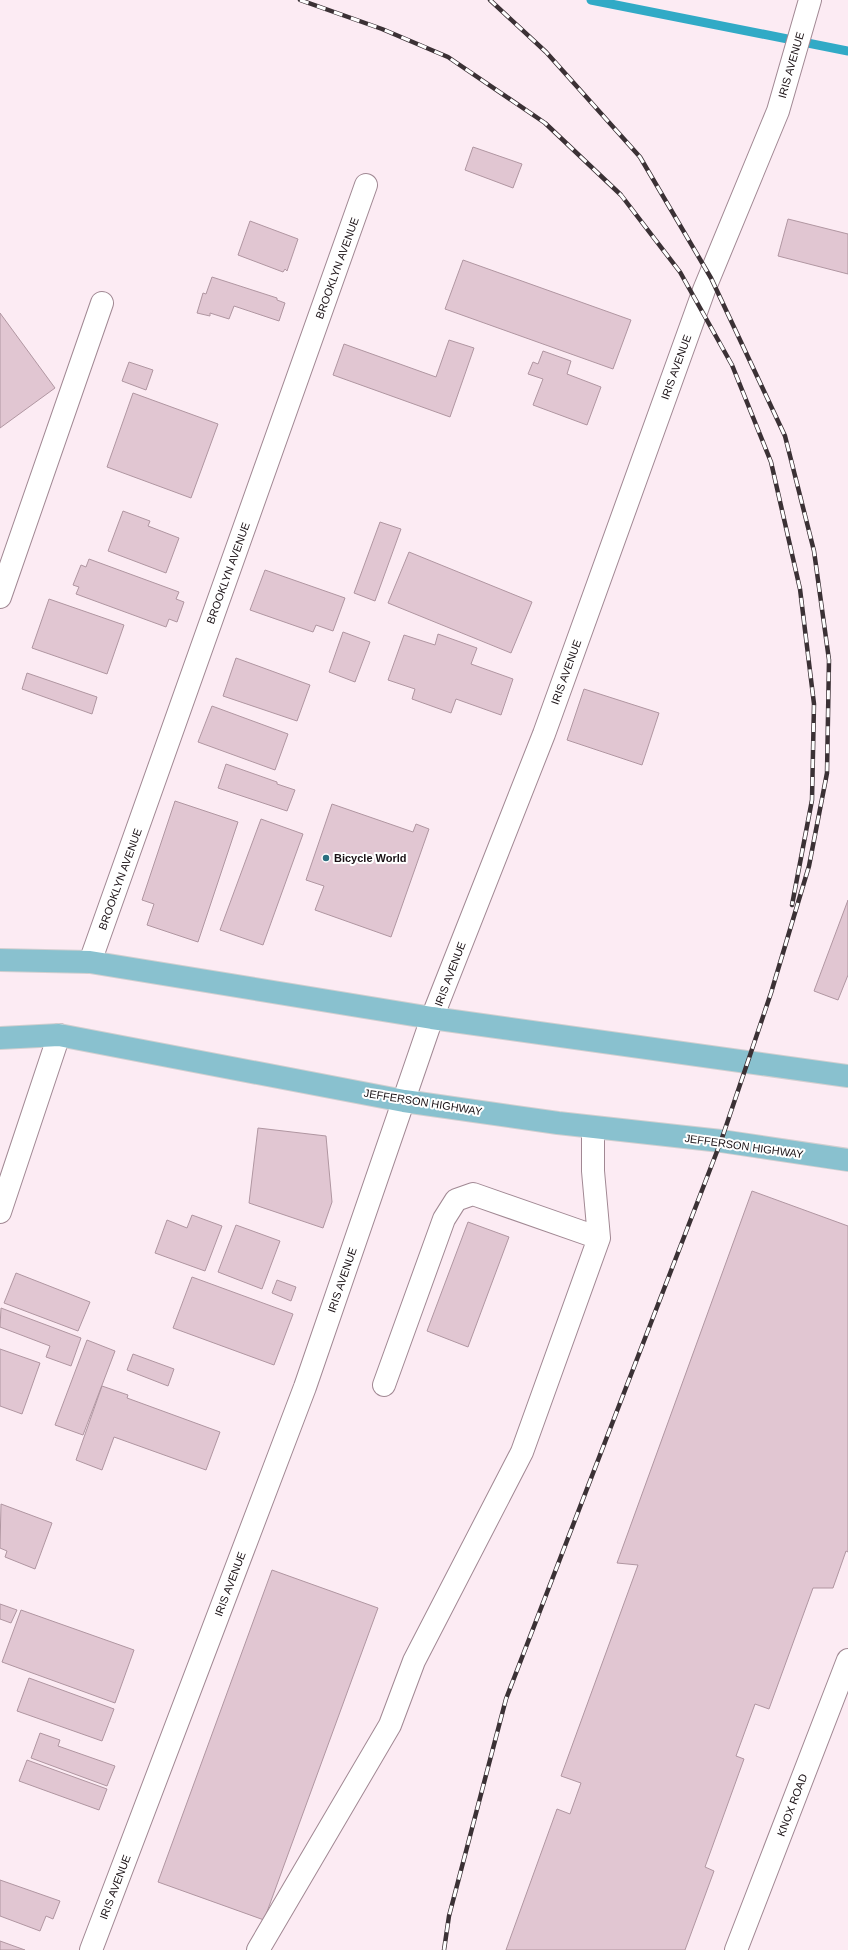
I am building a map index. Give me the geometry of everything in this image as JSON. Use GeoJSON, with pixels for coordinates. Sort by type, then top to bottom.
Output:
{"type":"FeatureCollection","features":[{"type":"Feature","properties":{"kind":"main road"},"geometry":{"type":"LineString","coordinates":[[0,960],[90,962],[432,1018],[848,1076]]}},
{"type":"Feature","properties":{"kind":"main road","name":"JEFFERSON HIGHWAY"},"geometry":{"type":"LineString","coordinates":[[0,1038],[59,1035],[404,1101],[593,1128],[721,1142],[848,1160]]}},
{"type":"Feature","properties":{"kind":"street","name":"IRIS AVENUE"},"geometry":{"type":"LineString","coordinates":[[91,1950],[305,1387],[432,1018],[544,734],[699,305],[778,111],[810,0]]}},
{"type":"Feature","properties":{"kind":"street","name":"BROOKLYN AVENUE"},"geometry":{"type":"LineString","coordinates":[[90,962],[366,185]]}},
{"type":"Feature","properties":{"kind":"street"},"geometry":{"type":"LineString","coordinates":[[0,597],[102,304]]}},
{"type":"Feature","properties":{"kind":"street"},"geometry":{"type":"LineString","coordinates":[[0,1212],[59,1035]]}},
{"type":"Feature","properties":{"kind":"street"},"geometry":{"type":"LineString","coordinates":[[258,1950],[390,1726],[414,1661],[522,1452],[599,1238],[593,1171],[593,1128]]}},
{"type":"Feature","properties":{"kind":"street"},"geometry":{"type":"LineString","coordinates":[[384,1385],[444,1219],[456,1200],[474,1194],[599,1238]]}},
{"type":"Feature","properties":{"kind":"street","name":"KNOX ROAD"},"geometry":{"type":"LineString","coordinates":[[736,1950],[848,1660]]}},
{"type":"Feature","properties":{"kind":"building"},"geometry":{"type":"Polygon","coordinates":[[[473,147],[522,164],[513,188],[465,170],[473,147]]]}},
{"type":"Feature","properties":{"kind":"building"},"geometry":{"type":"Polygon","coordinates":[[[788,219],[848,234],[848,274],[778,256],[788,219]]]}},
{"type":"Feature","properties":{"kind":"building"},"geometry":{"type":"Polygon","coordinates":[[[250,221],[298,239],[287,271],[285,269],[283,272],[238,255],[250,221]]]}},
{"type":"Feature","properties":{"kind":"building"},"geometry":{"type":"Polygon","coordinates":[[[463,260],[631,320],[613,369],[445,309],[463,260]]]}},
{"type":"Feature","properties":{"kind":"building"},"geometry":{"type":"Polygon","coordinates":[[[212,277],[277,298],[277,300],[285,303],[279,321],[234,306],[229,319],[210,313],[210,316],[197,313],[203,293],[206,294],[212,277]]]}},
{"type":"Feature","properties":{"kind":"building"},"geometry":{"type":"Polygon","coordinates":[[[0,313],[55,388],[0,428],[0,313]]]}},
{"type":"Feature","properties":{"kind":"building"},"geometry":{"type":"Polygon","coordinates":[[[449,340],[474,348],[450,417],[333,375],[344,344],[436,377],[449,340]]]}},
{"type":"Feature","properties":{"kind":"building"},"geometry":{"type":"Polygon","coordinates":[[[543,351],[571,361],[567,374],[601,387],[587,425],[533,405],[543,379],[528,374],[533,362],[538,364],[543,351]]]}},
{"type":"Feature","properties":{"kind":"building"},"geometry":{"type":"Polygon","coordinates":[[[129,362],[153,370],[146,390],[122,381],[129,362]]]}},
{"type":"Feature","properties":{"kind":"building"},"geometry":{"type":"Polygon","coordinates":[[[133,393],[218,424],[191,498],[107,467],[133,393]]]}},
{"type":"Feature","properties":{"kind":"building"},"geometry":{"type":"Polygon","coordinates":[[[123,511],[150,521],[148,526],[179,538],[166,573],[108,551],[123,511]]]}},
{"type":"Feature","properties":{"kind":"building"},"geometry":{"type":"Polygon","coordinates":[[[380,522],[401,529],[375,601],[354,593],[380,522]]]}},
{"type":"Feature","properties":{"kind":"building"},"geometry":{"type":"Polygon","coordinates":[[[409,552],[532,602],[511,653],[388,603],[409,552]]]}},
{"type":"Feature","properties":{"kind":"building"},"geometry":{"type":"Polygon","coordinates":[[[89,559],[179,592],[176,599],[184,602],[177,622],[169,619],[166,627],[76,594],[79,587],[73,585],[81,565],[86,567],[89,559]]]}},
{"type":"Feature","properties":{"kind":"building"},"geometry":{"type":"Polygon","coordinates":[[[265,570],[345,598],[333,631],[316,625],[313,632],[250,610],[265,570]]]}},
{"type":"Feature","properties":{"kind":"building"},"geometry":{"type":"Polygon","coordinates":[[[49,599],[124,625],[107,674],[32,648],[49,599]]]}},
{"type":"Feature","properties":{"kind":"building"},"geometry":{"type":"Polygon","coordinates":[[[343,632],[370,642],[355,682],[329,672],[343,632]]]}},
{"type":"Feature","properties":{"kind":"building"},"geometry":{"type":"Polygon","coordinates":[[[438,634],[477,648],[471,664],[513,679],[501,715],[456,699],[451,713],[412,699],[415,689],[388,680],[404,635],[435,645],[438,634]]]}},
{"type":"Feature","properties":{"kind":"building"},"geometry":{"type":"Polygon","coordinates":[[[236,658],[310,685],[297,721],[223,696],[236,658]]]}},
{"type":"Feature","properties":{"kind":"building"},"geometry":{"type":"Polygon","coordinates":[[[27,673],[97,697],[92,714],[22,689],[27,673]]]}},
{"type":"Feature","properties":{"kind":"building"},"geometry":{"type":"Polygon","coordinates":[[[584,689],[659,713],[642,765],[567,740],[584,689]]]}},
{"type":"Feature","properties":{"kind":"building"},"geometry":{"type":"Polygon","coordinates":[[[212,706],[288,734],[275,770],[198,742],[212,706]]]}},
{"type":"Feature","properties":{"kind":"building"},"geometry":{"type":"Polygon","coordinates":[[[226,764],[295,790],[287,811],[218,788],[226,764]]]}},
{"type":"Feature","properties":{"kind":"building"},"geometry":{"type":"Polygon","coordinates":[[[175,801],[238,822],[198,942],[147,925],[154,904],[142,900],[175,801]]]}},
{"type":"Feature","properties":{"kind":"building"},"geometry":{"type":"Polygon","coordinates":[[[332,804],[413,832],[416,824],[429,829],[391,937],[315,910],[324,886],[306,880],[332,804]]]}},
{"type":"Feature","properties":{"kind":"building"},"geometry":{"type":"Polygon","coordinates":[[[261,819],[303,834],[263,945],[220,930],[261,819]]]}},
{"type":"Feature","properties":{"kind":"building"},"geometry":{"type":"Polygon","coordinates":[[[848,900],[848,975],[838,1000],[814,991],[848,900]]]}},
{"type":"Feature","properties":{"kind":"building"},"geometry":{"type":"Polygon","coordinates":[[[258,1128],[326,1136],[332,1202],[323,1228],[249,1203],[258,1128]]]}},
{"type":"Feature","properties":{"kind":"building"},"geometry":{"type":"Polygon","coordinates":[[[752,1191],[848,1226],[848,1552],[846,1551],[833,1588],[813,1588],[769,1709],[755,1704],[736,1756],[744,1759],[705,1867],[714,1871],[685,1950],[506,1950],[557,1809],[570,1814],[581,1783],[561,1776],[638,1565],[617,1563],[752,1191]]]}},
{"type":"Feature","properties":{"kind":"building"},"geometry":{"type":"Polygon","coordinates":[[[192,1215],[222,1226],[205,1271],[155,1253],[167,1220],[187,1228],[192,1215]]]}},
{"type":"Feature","properties":{"kind":"building"},"geometry":{"type":"Polygon","coordinates":[[[468,1222],[509,1237],[468,1347],[427,1331],[468,1222]]]}},
{"type":"Feature","properties":{"kind":"building"},"geometry":{"type":"Polygon","coordinates":[[[236,1225],[280,1241],[262,1289],[218,1272],[236,1225]]]}},
{"type":"Feature","properties":{"kind":"building"},"geometry":{"type":"Polygon","coordinates":[[[16,1273],[90,1302],[78,1331],[4,1303],[16,1273]]]}},
{"type":"Feature","properties":{"kind":"building"},"geometry":{"type":"Polygon","coordinates":[[[192,1277],[293,1314],[274,1365],[173,1328],[192,1277]]]}},
{"type":"Feature","properties":{"kind":"building"},"geometry":{"type":"Polygon","coordinates":[[[277,1280],[296,1287],[291,1301],[272,1293],[277,1280]]]}},
{"type":"Feature","properties":{"kind":"building"},"geometry":{"type":"Polygon","coordinates":[[[1,1308],[81,1338],[71,1366],[46,1357],[50,1346],[0,1327],[1,1308]]]}},
{"type":"Feature","properties":{"kind":"building"},"geometry":{"type":"Polygon","coordinates":[[[87,1340],[115,1351],[83,1435],[55,1425],[87,1340]]]}},
{"type":"Feature","properties":{"kind":"building"},"geometry":{"type":"Polygon","coordinates":[[[0,1349],[40,1363],[22,1414],[0,1406],[0,1349]]]}},
{"type":"Feature","properties":{"kind":"building"},"geometry":{"type":"Polygon","coordinates":[[[133,1354],[174,1369],[168,1386],[127,1370],[133,1354]]]}},
{"type":"Feature","properties":{"kind":"building"},"geometry":{"type":"Polygon","coordinates":[[[102,1386],[128,1395],[127,1398],[220,1432],[206,1470],[114,1437],[102,1470],[76,1460],[102,1386]]]}},
{"type":"Feature","properties":{"kind":"building"},"geometry":{"type":"Polygon","coordinates":[[[1,1504],[52,1523],[35,1569],[5,1557],[7,1551],[0,1548],[1,1504]]]}},
{"type":"Feature","properties":{"kind":"building"},"geometry":{"type":"Polygon","coordinates":[[[272,1570],[378,1608],[264,1920],[158,1882],[272,1570]]]}},
{"type":"Feature","properties":{"kind":"building"},"geometry":{"type":"Polygon","coordinates":[[[0,1604],[17,1610],[11,1623],[0,1619],[0,1604]]]}},
{"type":"Feature","properties":{"kind":"building"},"geometry":{"type":"Polygon","coordinates":[[[21,1610],[134,1650],[115,1703],[2,1662],[21,1610]]]}},
{"type":"Feature","properties":{"kind":"building"},"geometry":{"type":"Polygon","coordinates":[[[29,1678],[114,1709],[102,1741],[17,1711],[29,1678]]]}},
{"type":"Feature","properties":{"kind":"building"},"geometry":{"type":"Polygon","coordinates":[[[40,1733],[60,1740],[58,1746],[115,1766],[107,1786],[31,1758],[40,1733]]]}},
{"type":"Feature","properties":{"kind":"building"},"geometry":{"type":"Polygon","coordinates":[[[27,1760],[107,1789],[99,1810],[19,1781],[27,1760]]]}},
{"type":"Feature","properties":{"kind":"building"},"geometry":{"type":"Polygon","coordinates":[[[0,1880],[60,1901],[53,1919],[46,1916],[40,1931],[0,1916],[0,1880]]]}},
{"type":"Feature","properties":{"kind":"building"},"geometry":{"type":"Polygon","coordinates":[[[0,1941],[25,1950],[0,1950],[0,1941]]]}},
{"type":"Feature","properties":{"kind":"waterway"},"geometry":{"type":"LineString","coordinates":[[591,0],[848,51]]}},
{"type":"Feature","properties":{"kind":"railway"},"geometry":{"type":"LineString","coordinates":[[300,0],[382,29],[448,57],[545,123],[621,195],[680,272],[732,365],[771,462],[800,589],[814,704],[812,800],[792,905]]}},
{"type":"Feature","properties":{"kind":"railway"},"geometry":{"type":"LineString","coordinates":[[444,1950],[449,1916],[506,1699],[721,1141],[771,993],[809,866],[827,773],[829,660],[814,551],[785,436],[711,278],[640,157],[546,52],[490,0]]}},
{"type":"Feature","properties":{"kind":"place","name":"Bicycle World"},"geometry":{"type":"Point","coordinates":[326,858]}}]}
